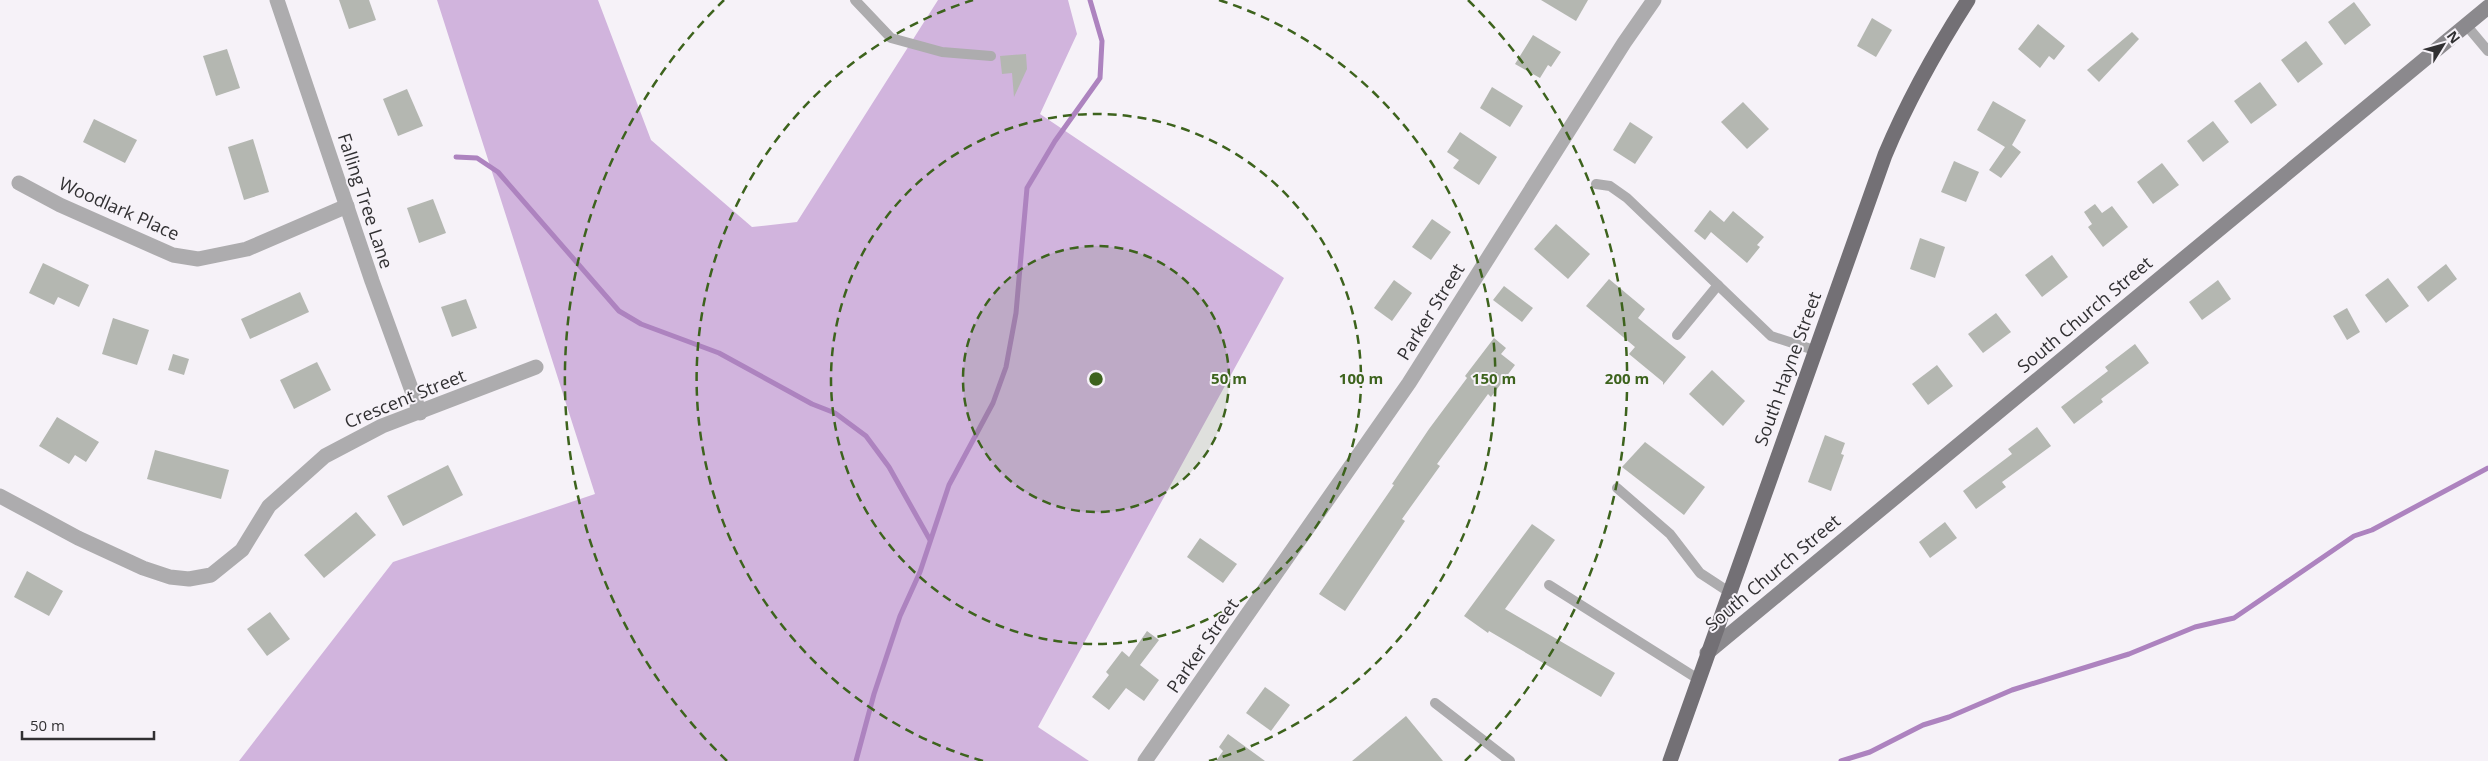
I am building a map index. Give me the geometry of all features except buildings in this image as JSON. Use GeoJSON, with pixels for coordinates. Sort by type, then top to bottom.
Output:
{"type":"FeatureCollection","features":[{"type":"Feature","properties":{"kind":"main road","name":"South Hayne Street"},"geometry":{"type":"LineString","coordinates":[[1670,761],[1814,350],[1885,155],[1903,112],[1936,50],[1968,0]]}},
{"type":"Feature","properties":{"kind":"street","name":"Falling Tree Lane"},"geometry":{"type":"LineString","coordinates":[[277,0],[372,281],[420,413]]}},
{"type":"Feature","properties":{"kind":"street","name":"Parker Street"},"geometry":{"type":"LineString","coordinates":[[1145,761],[1409,383],[1624,43],[1654,0]]}},
{"type":"Feature","properties":{"kind":"street","name":"South Church Street"},"geometry":{"type":"LineString","coordinates":[[1707,652],[2327,138],[2488,7]]}},
{"type":"Feature","properties":{"kind":"street","name":"Woodlark Place"},"geometry":{"type":"LineString","coordinates":[[19,182],[60,205],[173,255],[198,259],[247,248],[347,206]]}},
{"type":"Feature","properties":{"kind":"street","name":"Crescent Street"},"geometry":{"type":"LineString","coordinates":[[0,496],[78,538],[143,568],[170,578],[188,579],[211,575],[242,550],[269,506],[325,456],[382,426],[536,367]]}},
{"type":"Feature","properties":{"kind":"lane"},"geometry":{"type":"LineString","coordinates":[[855,0],[891,38],[942,52],[991,56]]}},
{"type":"Feature","properties":{"kind":"lane"},"geometry":{"type":"LineString","coordinates":[[2467,26],[2488,51]]}},
{"type":"Feature","properties":{"kind":"lane"},"geometry":{"type":"LineString","coordinates":[[1596,184],[1610,186],[1627,198],[1772,336],[1814,350]]}},
{"type":"Feature","properties":{"kind":"lane"},"geometry":{"type":"LineString","coordinates":[[1677,335],[1718,285]]}},
{"type":"Feature","properties":{"kind":"lane"},"geometry":{"type":"LineString","coordinates":[[1617,488],[1670,534],[1700,573],[1729,592]]}},
{"type":"Feature","properties":{"kind":"lane"},"geometry":{"type":"LineString","coordinates":[[1549,585],[1698,679]]}},
{"type":"Feature","properties":{"kind":"lane"},"geometry":{"type":"LineString","coordinates":[[1434,703],[1510,761]]}},
{"type":"Feature","properties":{"kind":"shaded area"},"geometry":{"type":"Polygon","coordinates":[[[437,0],[598,0],[651,140],[752,227],[797,222],[938,0],[1068,0],[1077,34],[1040,114],[1284,278],[1038,727],[1089,761],[239,761],[393,562],[595,494],[437,0]]]}},
{"type":"Feature","properties":{"kind":"waterway"},"geometry":{"type":"LineString","coordinates":[[856,761],[874,694],[900,616],[920,572],[949,485],[993,403],[1006,367],[1016,313],[1027,188],[1055,141],[1100,78],[1102,41],[1090,0]]}},
{"type":"Feature","properties":{"kind":"waterway"},"geometry":{"type":"LineString","coordinates":[[456,157],[477,158],[498,172],[619,311],[641,324],[719,353],[812,404],[835,413],[866,436],[889,467],[930,540]]}},
{"type":"Feature","properties":{"kind":"waterway"},"geometry":{"type":"LineString","coordinates":[[1841,761],[1870,752],[1923,725],[1949,717],[2012,690],[2129,654],[2195,627],[2234,618],[2354,536],[2372,530],[2488,468]]}}]}
